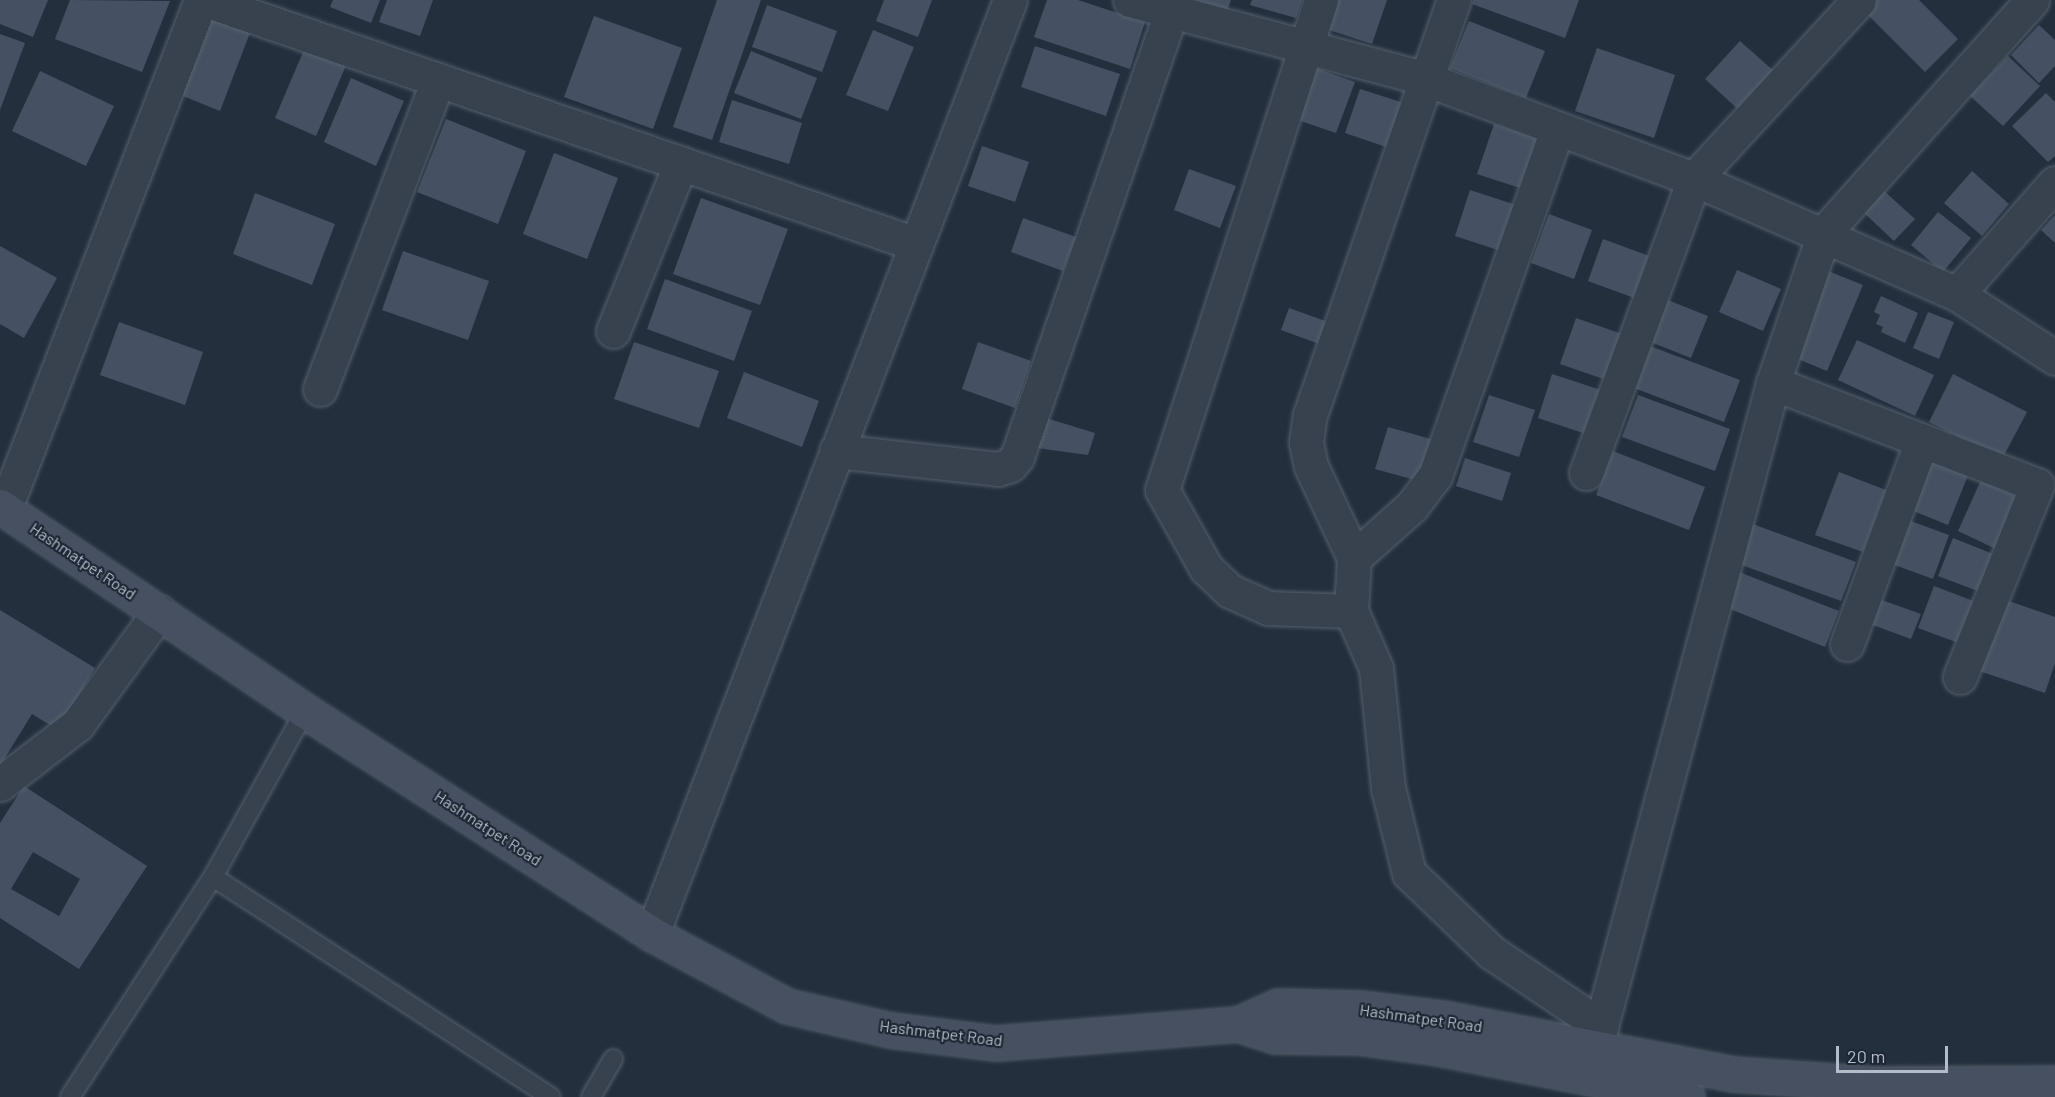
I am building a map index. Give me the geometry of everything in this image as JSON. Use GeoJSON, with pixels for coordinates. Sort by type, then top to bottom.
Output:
{"type":"FeatureCollection","features":[{"type":"Feature","properties":{"kind":"main road","name":"Hashmatpet Road"},"geometry":{"type":"LineString","coordinates":[[2,507],[305,711],[652,934],[787,1006],[890,1030],[996,1042],[1238,1024],[1278,1006],[1360,1008],[1599,1038],[1732,1074],[1875,1084],[2055,1083]]}},
{"type":"Feature","properties":{"kind":"main road"},"geometry":{"type":"LineString","coordinates":[[1238,1024],[1275,1036],[1358,1037],[1439,1048],[1590,1080],[1687,1097]]}},
{"type":"Feature","properties":{"kind":"street"},"geometry":{"type":"LineString","coordinates":[[2,507],[203,0],[916,244]]}},
{"type":"Feature","properties":{"kind":"street"},"geometry":{"type":"LineString","coordinates":[[652,934],[1010,0]]}},
{"type":"Feature","properties":{"kind":"street"},"geometry":{"type":"LineString","coordinates":[[1130,0],[1173,7],[1306,48],[1426,79],[1557,130],[1694,179],[1824,233],[1957,294],[2055,358]]}},
{"type":"Feature","properties":{"kind":"street"},"geometry":{"type":"LineString","coordinates":[[1321,0],[1162,490],[1206,568],[1230,591],[1268,608],[1351,611]]}},
{"type":"Feature","properties":{"kind":"street"},"geometry":{"type":"LineString","coordinates":[[1454,0],[1310,415],[1306,442],[1311,466],[1354,558],[1351,611],[1376,668],[1388,788],[1409,873],[1491,952],[1599,1038]]}},
{"type":"Feature","properties":{"kind":"street"},"geometry":{"type":"LineString","coordinates":[[1586,473],[1694,179],[1858,0]]}},
{"type":"Feature","properties":{"kind":"street"},"geometry":{"type":"LineString","coordinates":[[1590,1080],[1599,1038],[1773,383],[1824,233],[2032,0]]}},
{"type":"Feature","properties":{"kind":"street"},"geometry":{"type":"LineString","coordinates":[[836,451],[998,469],[1010,465],[1017,457],[1173,7]]}},
{"type":"Feature","properties":{"kind":"street"},"geometry":{"type":"LineString","coordinates":[[320,388],[438,80]]}},
{"type":"Feature","properties":{"kind":"street"},"geometry":{"type":"LineString","coordinates":[[1354,558],[1412,506],[1435,476],[1557,130]]}},
{"type":"Feature","properties":{"kind":"street"},"geometry":{"type":"LineString","coordinates":[[613,331],[681,163]]}},
{"type":"Feature","properties":{"kind":"street"},"geometry":{"type":"LineString","coordinates":[[1957,294],[2055,183]]}},
{"type":"Feature","properties":{"kind":"street"},"geometry":{"type":"LineString","coordinates":[[1773,383],[2037,484],[1960,677]]}},
{"type":"Feature","properties":{"kind":"street"},"geometry":{"type":"LineString","coordinates":[[1847,644],[1923,440]]}},
{"type":"Feature","properties":{"kind":"street"},"geometry":{"type":"LineString","coordinates":[[0,784],[77,725],[159,612]]}},
{"type":"Feature","properties":{"kind":"lane"},"geometry":{"type":"LineString","coordinates":[[70,1097],[213,877],[305,711]]}},
{"type":"Feature","properties":{"kind":"lane"},"geometry":{"type":"LineString","coordinates":[[213,877],[551,1097]]}},
{"type":"Feature","properties":{"kind":"lane"},"geometry":{"type":"LineString","coordinates":[[591,1097],[613,1059]]}},
{"type":"Feature","properties":{"kind":"building"},"geometry":{"type":"Polygon","coordinates":[[[0,0],[48,0],[33,37],[0,24],[0,0]]]}},
{"type":"Feature","properties":{"kind":"building"},"geometry":{"type":"Polygon","coordinates":[[[70,0],[170,1],[142,72],[55,39],[70,0]]]}},
{"type":"Feature","properties":{"kind":"building"},"geometry":{"type":"Polygon","coordinates":[[[333,0],[380,0],[371,23],[330,7],[333,0]]]}},
{"type":"Feature","properties":{"kind":"building"},"geometry":{"type":"Polygon","coordinates":[[[387,0],[433,0],[420,36],[379,22],[387,0]]]}},
{"type":"Feature","properties":{"kind":"building"},"geometry":{"type":"Polygon","coordinates":[[[717,0],[761,0],[712,140],[673,127],[717,0]]]}},
{"type":"Feature","properties":{"kind":"building"},"geometry":{"type":"Polygon","coordinates":[[[884,0],[932,0],[918,37],[876,21],[884,0]]]}},
{"type":"Feature","properties":{"kind":"building"},"geometry":{"type":"Polygon","coordinates":[[[1047,0],[1078,0],[1145,22],[1130,69],[1034,37],[1047,0]]]}},
{"type":"Feature","properties":{"kind":"building"},"geometry":{"type":"Polygon","coordinates":[[[1196,0],[1231,0],[1227,11],[1196,0]]]}},
{"type":"Feature","properties":{"kind":"building"},"geometry":{"type":"Polygon","coordinates":[[[1252,0],[1302,0],[1296,18],[1250,5],[1252,0]]]}},
{"type":"Feature","properties":{"kind":"building"},"geometry":{"type":"Polygon","coordinates":[[[1329,0],[1387,0],[1372,44],[1320,27],[1329,0]]]}},
{"type":"Feature","properties":{"kind":"building"},"geometry":{"type":"Polygon","coordinates":[[[1473,0],[1579,0],[1565,38],[1472,4],[1473,0]]]}},
{"type":"Feature","properties":{"kind":"building"},"geometry":{"type":"Polygon","coordinates":[[[1875,0],[1919,0],[1958,39],[1925,72],[1864,11],[1875,0]]]}},
{"type":"Feature","properties":{"kind":"building"},"geometry":{"type":"Polygon","coordinates":[[[767,5],[837,31],[822,72],[752,47],[767,5]]]}},
{"type":"Feature","properties":{"kind":"building"},"geometry":{"type":"Polygon","coordinates":[[[207,7],[253,25],[220,111],[173,92],[207,7]]]}},
{"type":"Feature","properties":{"kind":"building"},"geometry":{"type":"Polygon","coordinates":[[[594,16],[682,48],[653,129],[564,97],[594,16]]]}},
{"type":"Feature","properties":{"kind":"building"},"geometry":{"type":"Polygon","coordinates":[[[1469,21],[1545,51],[1526,98],[1450,68],[1469,21]]]}},
{"type":"Feature","properties":{"kind":"building"},"geometry":{"type":"Polygon","coordinates":[[[2039,25],[2055,40],[2055,66],[2039,83],[2011,55],[2039,25]]]}},
{"type":"Feature","properties":{"kind":"building"},"geometry":{"type":"Polygon","coordinates":[[[873,30],[914,47],[888,111],[846,95],[873,30]]]}},
{"type":"Feature","properties":{"kind":"building"},"geometry":{"type":"Polygon","coordinates":[[[0,34],[25,43],[0,110],[0,34]]]}},
{"type":"Feature","properties":{"kind":"building"},"geometry":{"type":"Polygon","coordinates":[[[1740,41],[1776,73],[1741,112],[1705,79],[1740,41]]]}},
{"type":"Feature","properties":{"kind":"building"},"geometry":{"type":"Polygon","coordinates":[[[306,45],[347,63],[316,136],[275,118],[306,45]]]}},
{"type":"Feature","properties":{"kind":"building"},"geometry":{"type":"Polygon","coordinates":[[[1035,46],[1120,74],[1106,116],[1021,87],[1035,46]]]}},
{"type":"Feature","properties":{"kind":"building"},"geometry":{"type":"Polygon","coordinates":[[[1597,48],[1675,75],[1654,138],[1575,111],[1597,48]]]}},
{"type":"Feature","properties":{"kind":"building"},"geometry":{"type":"Polygon","coordinates":[[[751,51],[817,78],[801,119],[734,93],[751,51]]]}},
{"type":"Feature","properties":{"kind":"building"},"geometry":{"type":"Polygon","coordinates":[[[2008,56],[2040,86],[2003,126],[1970,96],[2008,56]]]}},
{"type":"Feature","properties":{"kind":"building"},"geometry":{"type":"Polygon","coordinates":[[[1307,65],[1355,82],[1336,133],[1289,117],[1307,65]]]}},
{"type":"Feature","properties":{"kind":"building"},"geometry":{"type":"Polygon","coordinates":[[[40,71],[114,106],[86,166],[12,131],[40,71]]]}},
{"type":"Feature","properties":{"kind":"building"},"geometry":{"type":"Polygon","coordinates":[[[351,78],[404,101],[376,166],[324,142],[351,78]]]}},
{"type":"Feature","properties":{"kind":"building"},"geometry":{"type":"Polygon","coordinates":[[[1360,89],[1404,103],[1389,148],[1345,133],[1360,89]]]}},
{"type":"Feature","properties":{"kind":"building"},"geometry":{"type":"Polygon","coordinates":[[[2046,93],[2055,102],[2055,156],[2048,162],[2012,126],[2046,93]]]}},
{"type":"Feature","properties":{"kind":"building"},"geometry":{"type":"Polygon","coordinates":[[[732,100],[802,123],[789,164],[719,142],[732,100]]]}},
{"type":"Feature","properties":{"kind":"building"},"geometry":{"type":"Polygon","coordinates":[[[446,119],[526,151],[498,224],[417,192],[446,119]]]}},
{"type":"Feature","properties":{"kind":"building"},"geometry":{"type":"Polygon","coordinates":[[[1494,124],[1540,139],[1523,189],[1477,174],[1494,124]]]}},
{"type":"Feature","properties":{"kind":"building"},"geometry":{"type":"Polygon","coordinates":[[[982,146],[1029,162],[1015,202],[968,186],[982,146]]]}},
{"type":"Feature","properties":{"kind":"building"},"geometry":{"type":"Polygon","coordinates":[[[554,153],[618,178],[587,259],[523,234],[554,153]]]}},
{"type":"Feature","properties":{"kind":"building"},"geometry":{"type":"Polygon","coordinates":[[[1189,169],[1236,186],[1220,228],[1174,210],[1189,169]]]}},
{"type":"Feature","properties":{"kind":"building"},"geometry":{"type":"Polygon","coordinates":[[[1972,171],[2009,204],[1982,236],[1944,203],[1972,171]]]}},
{"type":"Feature","properties":{"kind":"building"},"geometry":{"type":"Polygon","coordinates":[[[1470,190],[1516,205],[1501,251],[1455,236],[1470,190]]]}},
{"type":"Feature","properties":{"kind":"building"},"geometry":{"type":"Polygon","coordinates":[[[1883,190],[1915,219],[1894,241],[1863,212],[1883,190]]]}},
{"type":"Feature","properties":{"kind":"building"},"geometry":{"type":"Polygon","coordinates":[[[255,193],[335,224],[312,285],[233,254],[255,193]]]}},
{"type":"Feature","properties":{"kind":"building"},"geometry":{"type":"Polygon","coordinates":[[[701,198],[788,229],[760,305],[673,274],[701,198]]]}},
{"type":"Feature","properties":{"kind":"building"},"geometry":{"type":"Polygon","coordinates":[[[1938,212],[1971,238],[1943,272],[1911,245],[1938,212]]]}},
{"type":"Feature","properties":{"kind":"building"},"geometry":{"type":"Polygon","coordinates":[[[1549,214],[1592,230],[1574,279],[1531,263],[1549,214]]]}},
{"type":"Feature","properties":{"kind":"building"},"geometry":{"type":"Polygon","coordinates":[[[2055,215],[2055,243],[2041,230],[2055,215]]]}},
{"type":"Feature","properties":{"kind":"building"},"geometry":{"type":"Polygon","coordinates":[[[1023,218],[1076,237],[1063,271],[1011,252],[1023,218]]]}},
{"type":"Feature","properties":{"kind":"building"},"geometry":{"type":"Polygon","coordinates":[[[1603,239],[1652,257],[1637,299],[1588,281],[1603,239]]]}},
{"type":"Feature","properties":{"kind":"building"},"geometry":{"type":"Polygon","coordinates":[[[0,246],[57,278],[24,338],[0,324],[0,246]]]}},
{"type":"Feature","properties":{"kind":"building"},"geometry":{"type":"Polygon","coordinates":[[[403,251],[489,281],[468,340],[382,310],[403,251]]]}},
{"type":"Feature","properties":{"kind":"building"},"geometry":{"type":"Polygon","coordinates":[[[1737,270],[1781,289],[1763,331],[1719,312],[1737,270]]]}},
{"type":"Feature","properties":{"kind":"building"},"geometry":{"type":"Polygon","coordinates":[[[1828,271],[1863,285],[1827,371],[1793,357],[1828,271]]]}},
{"type":"Feature","properties":{"kind":"building"},"geometry":{"type":"Polygon","coordinates":[[[665,279],[752,311],[734,361],[647,329],[665,279]]]}},
{"type":"Feature","properties":{"kind":"building"},"geometry":{"type":"Polygon","coordinates":[[[1881,296],[1918,313],[1905,343],[1881,332],[1883,327],[1876,324],[1880,315],[1874,312],[1881,296]]]}},
{"type":"Feature","properties":{"kind":"building"},"geometry":{"type":"Polygon","coordinates":[[[1660,297],[1708,316],[1691,358],[1643,339],[1660,297]]]}},
{"type":"Feature","properties":{"kind":"building"},"geometry":{"type":"Polygon","coordinates":[[[1289,308],[1331,323],[1322,345],[1281,330],[1289,308]]]}},
{"type":"Feature","properties":{"kind":"building"},"geometry":{"type":"Polygon","coordinates":[[[1928,312],[1954,322],[1939,359],[1913,348],[1928,312]]]}},
{"type":"Feature","properties":{"kind":"building"},"geometry":{"type":"Polygon","coordinates":[[[1576,318],[1628,336],[1612,382],[1560,364],[1576,318]]]}},
{"type":"Feature","properties":{"kind":"building"},"geometry":{"type":"Polygon","coordinates":[[[119,322],[203,352],[185,405],[100,375],[119,322]]]}},
{"type":"Feature","properties":{"kind":"building"},"geometry":{"type":"Polygon","coordinates":[[[1857,340],[1934,375],[1915,416],[1838,380],[1857,340]]]}},
{"type":"Feature","properties":{"kind":"building"},"geometry":{"type":"Polygon","coordinates":[[[634,342],[719,371],[699,428],[614,399],[634,342]]]}},
{"type":"Feature","properties":{"kind":"building"},"geometry":{"type":"Polygon","coordinates":[[[978,342],[1031,361],[1015,408],[962,389],[978,342]]]}},
{"type":"Feature","properties":{"kind":"building"},"geometry":{"type":"Polygon","coordinates":[[[1650,346],[1740,380],[1724,422],[1634,388],[1650,346]]]}},
{"type":"Feature","properties":{"kind":"building"},"geometry":{"type":"Polygon","coordinates":[[[744,372],[819,401],[802,447],[727,418],[744,372]]]}},
{"type":"Feature","properties":{"kind":"building"},"geometry":{"type":"Polygon","coordinates":[[[1552,374],[1610,393],[1595,437],[1538,418],[1552,374]]]}},
{"type":"Feature","properties":{"kind":"building"},"geometry":{"type":"Polygon","coordinates":[[[1953,374],[2027,412],[2002,459],[1929,422],[1953,374]]]}},
{"type":"Feature","properties":{"kind":"building"},"geometry":{"type":"Polygon","coordinates":[[[1489,395],[1535,410],[1519,457],[1473,442],[1489,395]]]}},
{"type":"Feature","properties":{"kind":"building"},"geometry":{"type":"Polygon","coordinates":[[[1638,395],[1730,429],[1715,471],[1622,437],[1638,395]]]}},
{"type":"Feature","properties":{"kind":"building"},"geometry":{"type":"Polygon","coordinates":[[[1046,418],[1095,433],[1088,455],[1037,448],[1046,418]]]}},
{"type":"Feature","properties":{"kind":"building"},"geometry":{"type":"Polygon","coordinates":[[[1388,427],[1438,441],[1426,483],[1375,469],[1388,427]]]}},
{"type":"Feature","properties":{"kind":"building"},"geometry":{"type":"Polygon","coordinates":[[[1613,451],[1705,487],[1689,530],[1596,495],[1613,451]]]}},
{"type":"Feature","properties":{"kind":"building"},"geometry":{"type":"Polygon","coordinates":[[[1927,456],[1969,473],[1948,525],[1906,508],[1927,456]]]}},
{"type":"Feature","properties":{"kind":"building"},"geometry":{"type":"Polygon","coordinates":[[[1465,458],[1511,473],[1502,501],[1456,486],[1465,458]]]}},
{"type":"Feature","properties":{"kind":"building"},"geometry":{"type":"Polygon","coordinates":[[[1839,472],[1886,490],[1863,552],[1815,535],[1839,472]]]}},
{"type":"Feature","properties":{"kind":"building"},"geometry":{"type":"Polygon","coordinates":[[[1981,480],[2022,499],[1998,550],[1958,531],[1981,480]]]}},
{"type":"Feature","properties":{"kind":"building"},"geometry":{"type":"Polygon","coordinates":[[[1908,520],[1949,535],[1933,579],[1892,564],[1908,520]]]}},
{"type":"Feature","properties":{"kind":"building"},"geometry":{"type":"Polygon","coordinates":[[[1750,523],[1856,562],[1841,601],[1736,563],[1750,523]]]}},
{"type":"Feature","properties":{"kind":"building"},"geometry":{"type":"Polygon","coordinates":[[[1953,538],[1998,556],[1983,593],[1938,576],[1953,538]]]}},
{"type":"Feature","properties":{"kind":"building"},"geometry":{"type":"Polygon","coordinates":[[[1739,572],[1839,611],[1825,647],[1725,607],[1739,572]]]}},
{"type":"Feature","properties":{"kind":"building"},"geometry":{"type":"Polygon","coordinates":[[[1934,586],[1976,602],[1961,644],[1918,628],[1934,586]]]}},
{"type":"Feature","properties":{"kind":"building"},"geometry":{"type":"Polygon","coordinates":[[[1879,599],[1921,614],[1911,639],[1870,624],[1879,599]]]}},
{"type":"Feature","properties":{"kind":"building"},"geometry":{"type":"Polygon","coordinates":[[[2003,599],[2055,617],[2055,663],[2045,693],[1979,671],[2003,599]]]}},
{"type":"Feature","properties":{"kind":"building"},"geometry":{"type":"Polygon","coordinates":[[[0,610],[95,668],[58,730],[32,714],[0,766],[0,610]]]}},
{"type":"Feature","properties":{"kind":"building"},"geometry":{"type":"Polygon","coordinates":[[[24,786],[147,866],[79,969],[0,918],[0,823],[24,786]],[[33,852],[11,889],[59,916],[80,879],[33,852]]]}}]}
